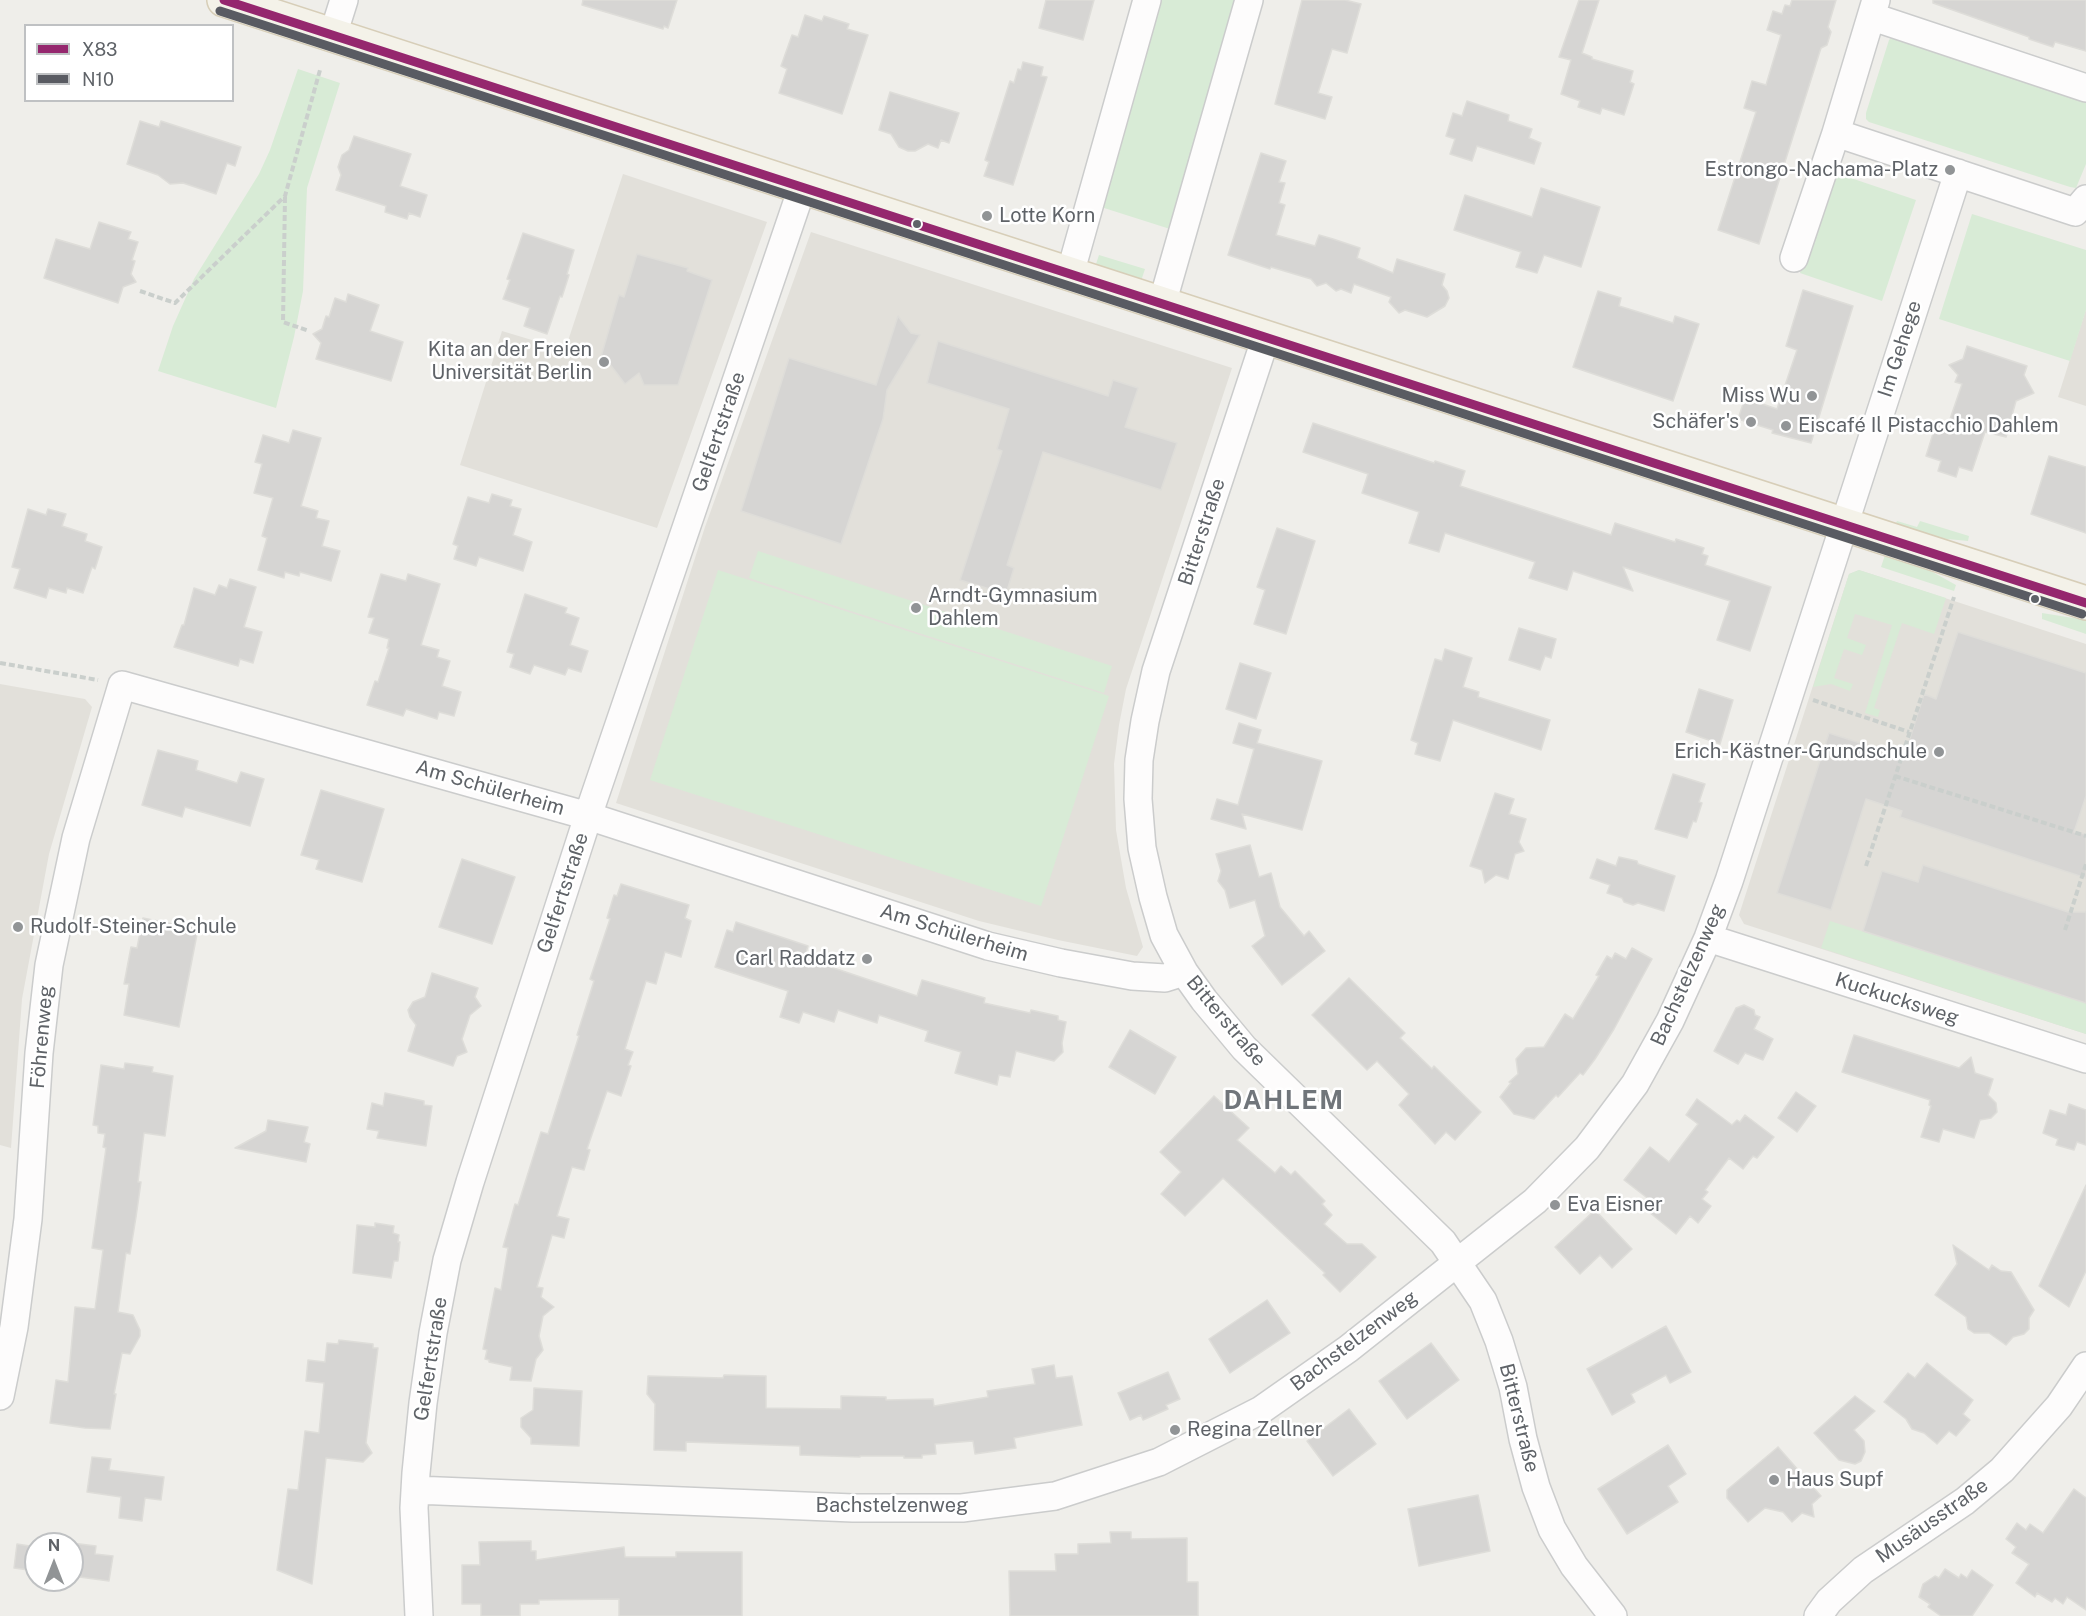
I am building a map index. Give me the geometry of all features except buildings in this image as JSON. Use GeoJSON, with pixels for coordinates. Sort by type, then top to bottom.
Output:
{"type":"FeatureCollection","features":[{"type":"Feature","properties":{"kind":"main road"},"geometry":{"type":"LineString","coordinates":[[224,0],[2086,603]]}},
{"type":"Feature","properties":{"kind":"street"},"geometry":{"type":"LineString","coordinates":[[333,35],[344,0]]}},
{"type":"Feature","properties":{"kind":"street"},"geometry":{"type":"LineString","coordinates":[[1070,274],[1147,0]]}},
{"type":"Feature","properties":{"kind":"street"},"geometry":{"type":"LineString","coordinates":[[1162,304],[1249,0]]}},
{"type":"Feature","properties":{"kind":"street"},"geometry":{"type":"LineString","coordinates":[[1794,258],[1874,9],[2086,87]]}},
{"type":"Feature","properties":{"kind":"street"},"geometry":{"type":"LineString","coordinates":[[1836,133],[2075,212],[2086,199]]}},
{"type":"Feature","properties":{"kind":"street","name":"Im Gehege"},"geometry":{"type":"LineString","coordinates":[[1843,525],[1958,173]]}},
{"type":"Feature","properties":{"kind":"street","name":"Gelfertstraße"},"geometry":{"type":"LineString","coordinates":[[419,1616],[415,1490],[423,1403],[447,1260],[588,816],[802,188]]}},
{"type":"Feature","properties":{"kind":"street","name":"Bitterstraße"},"geometry":{"type":"LineString","coordinates":[[1266,337],[1156,671],[1145,721],[1139,760],[1138,800],[1142,848],[1164,935],[1184,972],[1244,1048],[1443,1242],[1458,1262],[1483,1301],[1499,1341],[1513,1387],[1536,1487],[1552,1529],[1574,1566],[1613,1616]]}},
{"type":"Feature","properties":{"kind":"street","name":"Bachstelzenweg"},"geometry":{"type":"LineString","coordinates":[[415,1490],[853,1508],[962,1508],[1054,1496],[1159,1462],[1261,1410],[1348,1349],[1535,1201],[1587,1148],[1635,1084],[1670,1021],[1708,938],[1730,880],[1843,525]]}},
{"type":"Feature","properties":{"kind":"street","name":"Am Schülerheim"},"geometry":{"type":"LineString","coordinates":[[122,685],[588,816],[988,946],[1132,976],[1165,978],[1184,972]]}},
{"type":"Feature","properties":{"kind":"street","name":"Föhrenweg"},"geometry":{"type":"LineString","coordinates":[[0,1396],[14,1327],[28,1219],[39,1053],[49,965],[76,838],[122,685]]}},
{"type":"Feature","properties":{"kind":"street","name":"Kuckucksweg"},"geometry":{"type":"LineString","coordinates":[[1708,938],[2086,1059]]}},
{"type":"Feature","properties":{"kind":"street","name":"Musäusstraße"},"geometry":{"type":"LineString","coordinates":[[1818,1616],[1829,1601],[1863,1570],[1965,1501],[2002,1470],[2059,1406],[2086,1366]]}},
{"type":"Feature","properties":{"kind":"path"},"geometry":{"type":"LineString","coordinates":[[309,331],[283,322],[285,196],[320,70]]}},
{"type":"Feature","properties":{"kind":"path"},"geometry":{"type":"LineString","coordinates":[[140,291],[176,303],[285,196]]}},
{"type":"Feature","properties":{"kind":"path"},"geometry":{"type":"LineString","coordinates":[[1866,866],[1954,597]]}},
{"type":"Feature","properties":{"kind":"path"},"geometry":{"type":"LineString","coordinates":[[0,663],[122,685]]}},
{"type":"Feature","properties":{"kind":"path"},"geometry":{"type":"LineString","coordinates":[[1805,698],[1909,732]]}},
{"type":"Feature","properties":{"kind":"path"},"geometry":{"type":"LineString","coordinates":[[1896,776],[2086,836]]}},
{"type":"Feature","properties":{"kind":"path"},"geometry":{"type":"LineString","coordinates":[[2065,930],[2086,864]]}},
{"type":"Feature","properties":{"kind":"shaded area","name":"Kita an der Freien Universität Berlin"},"geometry":{"type":"Polygon","coordinates":[[[623,174],[767,222],[657,528],[460,465],[502,331],[565,350],[623,174]]]}},
{"type":"Feature","properties":{"kind":"shaded area","name":"Arndt-Gymnasium Dahlem"},"geometry":{"type":"Polygon","coordinates":[[[811,232],[1232,368],[1126,689],[1119,725],[1114,764],[1116,830],[1126,888],[1143,947],[1137,956],[979,921],[616,803],[705,527],[811,232]]]}},
{"type":"Feature","properties":{"kind":"shaded area"},"geometry":{"type":"Polygon","coordinates":[[[2086,309],[2086,406],[2058,397],[2086,309]]]}},
{"type":"Feature","properties":{"kind":"shaded area","name":"Erich-Kästner-Grundschule"},"geometry":{"type":"Polygon","coordinates":[[[1859,570],[2086,644],[2086,1034],[1744,924],[1739,915],[1849,574],[1859,570]]]}},
{"type":"Feature","properties":{"kind":"shaded area","name":"Rudolf-Steiner-Schule"},"geometry":{"type":"Polygon","coordinates":[[[0,684],[85,699],[92,707],[49,854],[22,999],[11,1148],[0,1145],[0,684]]]}},
{"type":"Feature","properties":{"kind":"green space"},"geometry":{"type":"Polygon","coordinates":[[[1160,0],[1236,0],[1170,229],[1101,207],[1160,0]]]}},
{"type":"Feature","properties":{"kind":"green space"},"geometry":{"type":"Polygon","coordinates":[[[1893,36],[2086,98],[2086,164],[2076,188],[1869,122],[1866,119],[1866,113],[1889,40],[1893,36]]]}},
{"type":"Feature","properties":{"kind":"green space"},"geometry":{"type":"Polygon","coordinates":[[[298,69],[340,83],[307,188],[303,291],[276,408],[158,371],[173,326],[194,279],[259,174],[270,150],[298,69]]]}},
{"type":"Feature","properties":{"kind":"green space"},"geometry":{"type":"Polygon","coordinates":[[[1833,172],[1916,200],[1882,301],[1800,273],[1833,172]]]}},
{"type":"Feature","properties":{"kind":"green space"},"geometry":{"type":"Polygon","coordinates":[[[1972,214],[2086,250],[2086,310],[2070,361],[1939,319],[1972,214]]]}},
{"type":"Feature","properties":{"kind":"green space"},"geometry":{"type":"Polygon","coordinates":[[[1099,255],[1145,269],[1141,281],[1095,267],[1099,255]]]}},
{"type":"Feature","properties":{"kind":"green space"},"geometry":{"type":"Polygon","coordinates":[[[1897,521],[1917,527],[1920,521],[1969,536],[1968,541],[1927,537],[1894,527],[1897,521]]]}},
{"type":"Feature","properties":{"kind":"green space"},"geometry":{"type":"Polygon","coordinates":[[[758,551],[1112,666],[1104,693],[749,578],[758,551]]]}},
{"type":"Feature","properties":{"kind":"green space"},"geometry":{"type":"Polygon","coordinates":[[[1886,552],[1918,564],[1956,585],[1954,591],[1881,567],[1886,552]]]}},
{"type":"Feature","properties":{"kind":"green space"},"geometry":{"type":"Polygon","coordinates":[[[718,570],[1109,696],[1041,906],[650,780],[718,570]]]}},
{"type":"Feature","properties":{"kind":"green space"},"geometry":{"type":"Polygon","coordinates":[[[1859,570],[1946,598],[1934,634],[1902,623],[1874,708],[1880,710],[1878,717],[1865,713],[1892,625],[1855,614],[1847,638],[1866,645],[1862,655],[1844,649],[1834,678],[1853,684],[1850,691],[1831,684],[1813,687],[1849,574],[1859,570]]]}},
{"type":"Feature","properties":{"kind":"green space"},"geometry":{"type":"Polygon","coordinates":[[[2042,613],[2086,620],[2086,634],[2042,619],[2042,613]]]}},
{"type":"Feature","properties":{"kind":"green space"},"geometry":{"type":"Polygon","coordinates":[[[1830,921],[2086,1003],[2086,1034],[1821,948],[1830,921]]]}},
{"type":"Feature","properties":{"kind":"transit line","name":"X83"},"geometry":{"type":"LineString","coordinates":[[224,0],[2086,603]]}},
{"type":"Feature","properties":{"kind":"transit line","name":"N10"},"geometry":{"type":"LineString","coordinates":[[220,11],[2082,614]]}},
{"type":"Feature","properties":{"kind":"place","name":"Estrongo-Nachama-Platz"},"geometry":{"type":"Point","coordinates":[1950,170]}},
{"type":"Feature","properties":{"kind":"place","name":"Lotte Korn"},"geometry":{"type":"Point","coordinates":[987,216]}},
{"type":"Feature","properties":{"kind":"place","name":"Kita an der Freien Universität Berlin"},"geometry":{"type":"Point","coordinates":[604,362]}},
{"type":"Feature","properties":{"kind":"place","name":"Miss Wu"},"geometry":{"type":"Point","coordinates":[1812,396]}},
{"type":"Feature","properties":{"kind":"place","name":"Schäfer's"},"geometry":{"type":"Point","coordinates":[1751,422]}},
{"type":"Feature","properties":{"kind":"place","name":"Eiscafé Il Pistacchio Dahlem"},"geometry":{"type":"Point","coordinates":[1786,426]}},
{"type":"Feature","properties":{"kind":"place","name":"Arndt-Gymnasium Dahlem"},"geometry":{"type":"Point","coordinates":[916,608]}},
{"type":"Feature","properties":{"kind":"place","name":"Erich-Kästner-Grundschule"},"geometry":{"type":"Point","coordinates":[1939,752]}},
{"type":"Feature","properties":{"kind":"place","name":"Rudolf-Steiner-Schule"},"geometry":{"type":"Point","coordinates":[18,927]}},
{"type":"Feature","properties":{"kind":"place","name":"Carl Raddatz"},"geometry":{"type":"Point","coordinates":[867,959]}},
{"type":"Feature","properties":{"kind":"place","name":"Eva Eisner"},"geometry":{"type":"Point","coordinates":[1555,1205]}},
{"type":"Feature","properties":{"kind":"place","name":"Regina Zellner"},"geometry":{"type":"Point","coordinates":[1175,1430]}},
{"type":"Feature","properties":{"kind":"place","name":"Haus Supf"},"geometry":{"type":"Point","coordinates":[1774,1480]}},
{"type":"Feature","properties":{"kind":"district","name":"DAHLEM"},"geometry":{"type":"Point","coordinates":[1284,1101]}}]}
